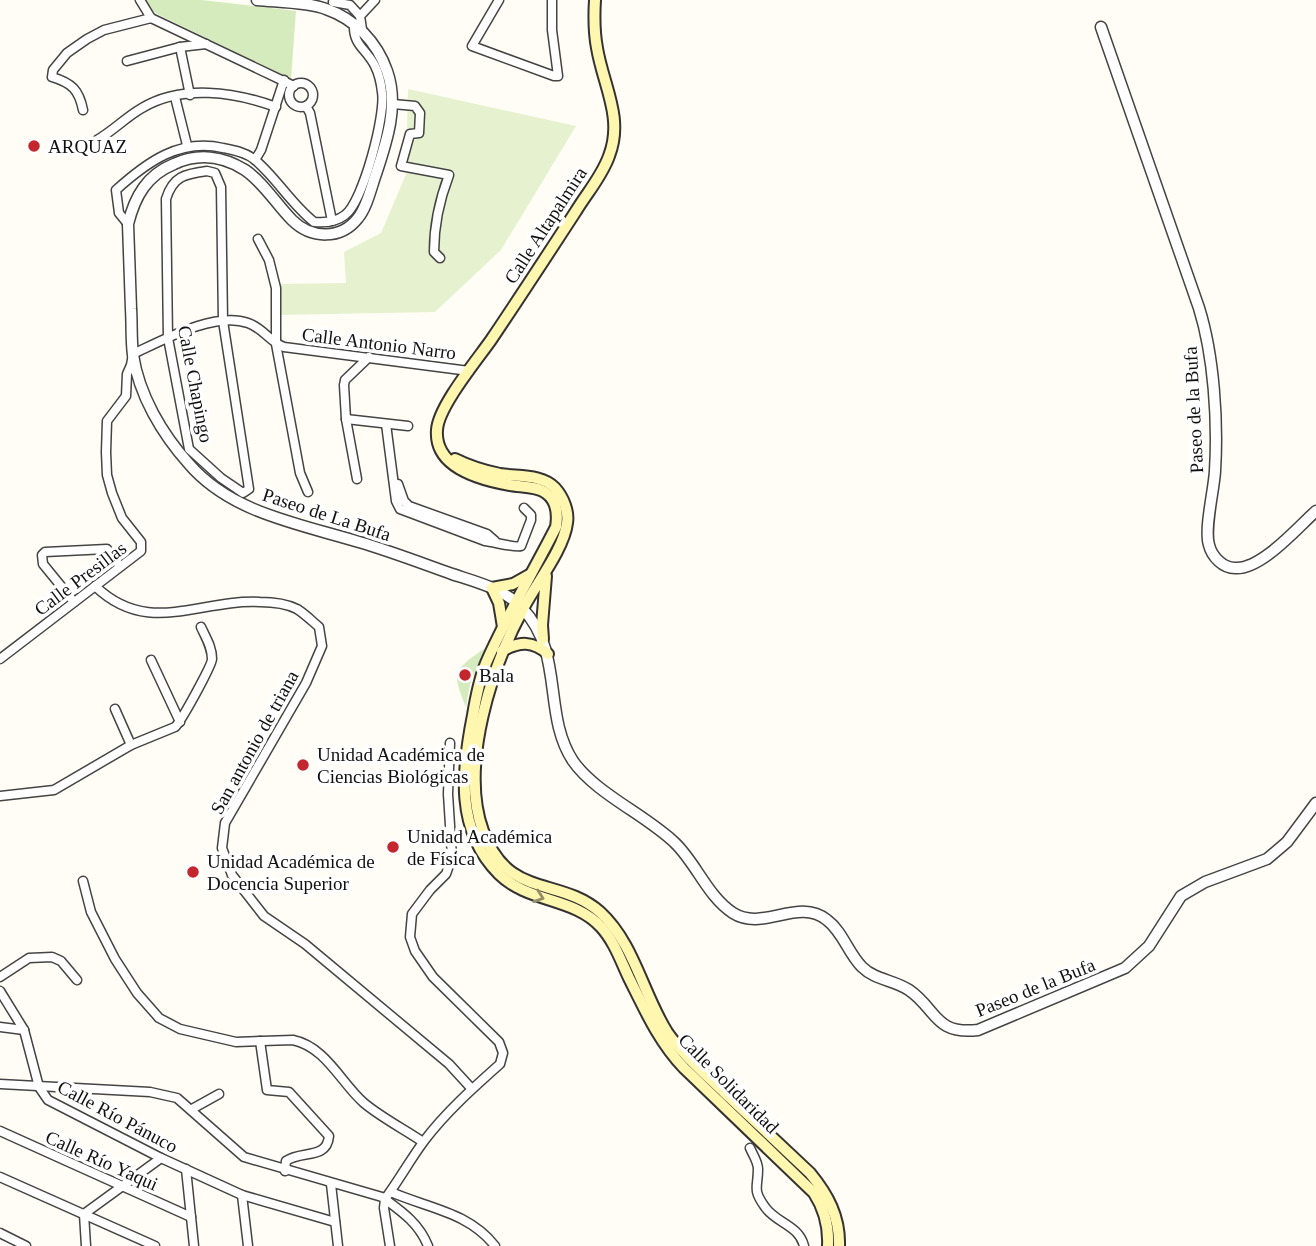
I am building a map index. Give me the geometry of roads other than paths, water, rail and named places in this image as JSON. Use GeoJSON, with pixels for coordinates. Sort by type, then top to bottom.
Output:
{"type":"FeatureCollection","features":[{"type":"Feature","properties":{"kind":"main road","name":"Calle Altapalmira"},"geometry":{"type":"LineString","coordinates":[[441,450],[436,433],[439,419],[609,157],[615,126],[614,113],[597,50],[595,0]]}},
{"type":"Feature","properties":{"kind":"main road"},"geometry":{"type":"LineString","coordinates":[[441,450],[473,467],[542,480],[555,488],[565,506],[568,522],[548,568],[544,585],[543,639]]}},
{"type":"Feature","properties":{"kind":"main road"},"geometry":{"type":"LineString","coordinates":[[441,450],[450,462],[467,473],[491,481],[542,490],[553,500],[557,513],[556,527],[531,573],[520,605]]}},
{"type":"Feature","properties":{"kind":"main road"},"geometry":{"type":"LineString","coordinates":[[520,605],[548,568]]}},
{"type":"Feature","properties":{"kind":"main road"},"geometry":{"type":"LineString","coordinates":[[503,627],[499,603],[492,588],[513,584],[531,573]]}},
{"type":"Feature","properties":{"kind":"main road","name":"Calle Solidaridad"},"geometry":{"type":"LineString","coordinates":[[520,605],[503,627],[480,678],[465,766],[463,786],[466,812],[480,848],[496,871],[513,885],[532,895],[579,910],[604,930],[648,1016],[676,1060],[814,1193],[825,1213],[828,1246]]}},
{"type":"Feature","properties":{"kind":"main road","name":"Calle Solidaridad"},"geometry":{"type":"LineString","coordinates":[[520,605],[487,697],[474,786],[479,818],[491,848],[515,876],[592,906],[613,926],[660,1019],[676,1043],[694,1064],[810,1173],[821,1187],[834,1212],[839,1231],[839,1246]]}},
{"type":"Feature","properties":{"kind":"main road"},"geometry":{"type":"LineString","coordinates":[[502,652],[513,645],[531,643],[548,654]]}},
{"type":"Feature","properties":{"kind":"street"},"geometry":{"type":"LineString","coordinates":[[141,0],[151,18],[294,86],[306,84],[311,89],[312,100],[306,106],[299,107],[292,102],[290,95],[294,86]]}},
{"type":"Feature","properties":{"kind":"street"},"geometry":{"type":"LineString","coordinates":[[128,224],[133,203],[146,183],[159,170],[194,157],[212,157],[232,163],[248,172],[295,223],[307,231],[320,235],[338,233],[361,214],[384,152],[393,104],[391,82],[386,67],[359,23],[325,3],[257,0]]}},
{"type":"Feature","properties":{"kind":"street"},"geometry":{"type":"LineString","coordinates":[[128,224],[119,213],[116,190],[152,161],[187,145],[234,150],[255,160],[314,222],[332,221],[346,214],[360,192],[372,157],[382,113],[383,101],[378,75],[356,41],[359,23],[375,0]]}},
{"type":"Feature","properties":{"kind":"street"},"geometry":{"type":"LineString","coordinates":[[499,0],[472,46],[558,76],[552,0]]}},
{"type":"Feature","properties":{"kind":"street"},"geometry":{"type":"LineString","coordinates":[[83,110],[78,91],[68,82],[52,77],[53,69],[67,53],[104,30],[151,18]]}},
{"type":"Feature","properties":{"kind":"street","name":"Paseo de la Bufa"},"geometry":{"type":"LineString","coordinates":[[1101,27],[1207,337],[1216,453],[1209,547],[1222,564],[1235,568],[1245,567],[1261,560],[1316,511]]}},
{"type":"Feature","properties":{"kind":"street"},"geometry":{"type":"LineString","coordinates":[[127,61],[180,47],[209,44]]}},
{"type":"Feature","properties":{"kind":"street"},"geometry":{"type":"LineString","coordinates":[[180,47],[190,95]]}},
{"type":"Feature","properties":{"kind":"street"},"geometry":{"type":"LineString","coordinates":[[255,160],[261,150],[284,80]]}},
{"type":"Feature","properties":{"kind":"street"},"geometry":{"type":"LineString","coordinates":[[97,141],[141,108],[174,97],[228,93],[276,107]]}},
{"type":"Feature","properties":{"kind":"street"},"geometry":{"type":"LineString","coordinates":[[174,97],[187,145]]}},
{"type":"Feature","properties":{"kind":"street"},"geometry":{"type":"LineString","coordinates":[[393,104],[415,106],[420,113],[419,133],[410,134],[401,166],[449,175],[438,203],[434,228],[433,252],[440,258]]}},
{"type":"Feature","properties":{"kind":"street"},"geometry":{"type":"LineString","coordinates":[[306,106],[310,113],[332,221]]}},
{"type":"Feature","properties":{"kind":"street","name":"Calle Chapingo"},"geometry":{"type":"LineString","coordinates":[[207,171],[215,173],[221,187],[223,321],[249,489],[243,494],[189,449],[168,338],[166,200],[169,187],[187,174],[207,171]]}},
{"type":"Feature","properties":{"kind":"street","name":"Paseo de La Bufa"},"geometry":{"type":"LineString","coordinates":[[128,224],[133,354],[144,394],[156,420],[189,465],[223,494],[265,514],[363,543],[504,594]]}},
{"type":"Feature","properties":{"kind":"street"},"geometry":{"type":"LineString","coordinates":[[258,239],[268,260],[276,288],[276,344],[300,473],[308,492]]}},
{"type":"Feature","properties":{"kind":"street","name":"Calle Antonio Narro"},"geometry":{"type":"LineString","coordinates":[[133,354],[168,338],[223,321],[250,324],[276,344],[297,349],[469,370]]}},
{"type":"Feature","properties":{"kind":"street","name":"Calle Presillas"},"geometry":{"type":"LineString","coordinates":[[0,659],[141,551],[142,546],[122,518],[111,493],[107,464],[107,421],[125,396],[127,373],[133,354]]}},
{"type":"Feature","properties":{"kind":"street"},"geometry":{"type":"LineString","coordinates":[[357,479],[346,419],[345,380],[369,357]]}},
{"type":"Feature","properties":{"kind":"street"},"geometry":{"type":"LineString","coordinates":[[346,419],[408,426]]}},
{"type":"Feature","properties":{"kind":"street"},"geometry":{"type":"LineString","coordinates":[[386,424],[395,478],[404,501],[409,506],[515,547],[521,546],[531,520],[531,515],[524,508]]}},
{"type":"Feature","properties":{"kind":"street"},"geometry":{"type":"LineString","coordinates":[[74,602],[43,564],[42,555],[45,552],[107,550],[120,566]]}},
{"type":"Feature","properties":{"kind":"street","name":"San antonio de triana"},"geometry":{"type":"LineString","coordinates":[[95,586],[110,600],[128,610],[170,612],[244,601],[271,602],[297,609],[318,627],[322,646],[306,683],[225,823],[222,848],[232,875],[264,916],[305,944],[449,1064],[471,1088]]}},
{"type":"Feature","properties":{"kind":"street","name":"Paseo de la Bufa"},"geometry":{"type":"LineString","coordinates":[[504,594],[520,605],[543,639],[563,740],[573,761],[587,777],[675,843],[726,907],[746,918],[758,919],[805,911],[820,916],[835,928],[855,959],[868,973],[912,992],[936,1020],[952,1029],[978,1030],[1125,968],[1149,946],[1181,896],[1205,881],[1267,859],[1287,842],[1316,803]]}},
{"type":"Feature","properties":{"kind":"street"},"geometry":{"type":"LineString","coordinates":[[0,796],[54,790],[131,745],[175,727],[212,663],[211,650],[201,628]]}},
{"type":"Feature","properties":{"kind":"street"},"geometry":{"type":"LineString","coordinates":[[151,660],[180,722]]}},
{"type":"Feature","properties":{"kind":"street"},"geometry":{"type":"LineString","coordinates":[[115,709],[131,745]]}},
{"type":"Feature","properties":{"kind":"street"},"geometry":{"type":"LineString","coordinates":[[390,1246],[384,1208],[388,1196],[423,1142],[471,1088],[500,1064],[503,1053],[495,1038],[433,977],[415,951],[410,937],[412,914],[429,890],[446,874],[452,857],[450,743]]}},
{"type":"Feature","properties":{"kind":"street"},"geometry":{"type":"LineString","coordinates":[[83,881],[91,912],[115,959],[137,993],[159,1018],[180,1029],[225,1040],[293,1040],[307,1044],[364,1103],[423,1142]]}},
{"type":"Feature","properties":{"kind":"street"},"geometry":{"type":"LineString","coordinates":[[0,977],[29,958],[52,957],[61,961],[77,980]]}},
{"type":"Feature","properties":{"kind":"street"},"geometry":{"type":"LineString","coordinates":[[0,991],[24,1030],[39,1087]]}},
{"type":"Feature","properties":{"kind":"street"},"geometry":{"type":"LineString","coordinates":[[0,1027],[24,1030]]}},
{"type":"Feature","properties":{"kind":"street"},"geometry":{"type":"LineString","coordinates":[[260,1041],[267,1090],[289,1092],[328,1136],[329,1141],[319,1152],[292,1157],[286,1161],[285,1171]]}},
{"type":"Feature","properties":{"kind":"street"},"geometry":{"type":"LineString","coordinates":[[0,1084],[162,1093],[177,1098],[192,1109],[244,1157],[331,1184],[388,1196],[467,1220],[485,1233],[495,1246]]}},
{"type":"Feature","properties":{"kind":"street","name":"Calle Río Pánuco"},"geometry":{"type":"LineString","coordinates":[[39,1087],[48,1100],[161,1158],[242,1195],[335,1222]]}},
{"type":"Feature","properties":{"kind":"street"},"geometry":{"type":"LineString","coordinates":[[192,1109],[219,1094]]}},
{"type":"Feature","properties":{"kind":"street","name":"Calle Río Yaqui"},"geometry":{"type":"LineString","coordinates":[[0,1131],[191,1217]]}},
{"type":"Feature","properties":{"kind":"street"},"geometry":{"type":"LineString","coordinates":[[750,1148],[758,1169],[755,1187],[761,1201],[766,1210],[792,1227],[804,1246]]}},
{"type":"Feature","properties":{"kind":"street"},"geometry":{"type":"LineString","coordinates":[[84,1214],[161,1158]]}},
{"type":"Feature","properties":{"kind":"street"},"geometry":{"type":"LineString","coordinates":[[186,1169],[194,1246]]}},
{"type":"Feature","properties":{"kind":"street"},"geometry":{"type":"LineString","coordinates":[[0,1177],[155,1246]]}},
{"type":"Feature","properties":{"kind":"street"},"geometry":{"type":"LineString","coordinates":[[331,1184],[338,1246]]}},
{"type":"Feature","properties":{"kind":"street"},"geometry":{"type":"LineString","coordinates":[[242,1195],[247,1246]]}},
{"type":"Feature","properties":{"kind":"street"},"geometry":{"type":"LineString","coordinates":[[388,1196],[415,1224],[428,1246]]}},
{"type":"Feature","properties":{"kind":"street"},"geometry":{"type":"LineString","coordinates":[[84,1214],[86,1246]]}},
{"type":"Feature","properties":{"kind":"street"},"geometry":{"type":"LineString","coordinates":[[0,1233],[25,1246]]}},
{"type":"Feature","properties":{"kind":"place","name":"ARQUAZ"},"geometry":{"type":"Point","coordinates":[34,146]}},
{"type":"Feature","properties":{"kind":"place","name":"Bala"},"geometry":{"type":"Point","coordinates":[465,675]}},
{"type":"Feature","properties":{"kind":"place","name":"Unidad Académica de Ciencias Biológicas"},"geometry":{"type":"Point","coordinates":[303,765]}},
{"type":"Feature","properties":{"kind":"place","name":"Unidad Académica de Física"},"geometry":{"type":"Point","coordinates":[393,847]}},
{"type":"Feature","properties":{"kind":"place","name":"Unidad Académica de Docencia Superior"},"geometry":{"type":"Point","coordinates":[193,872]}}]}
